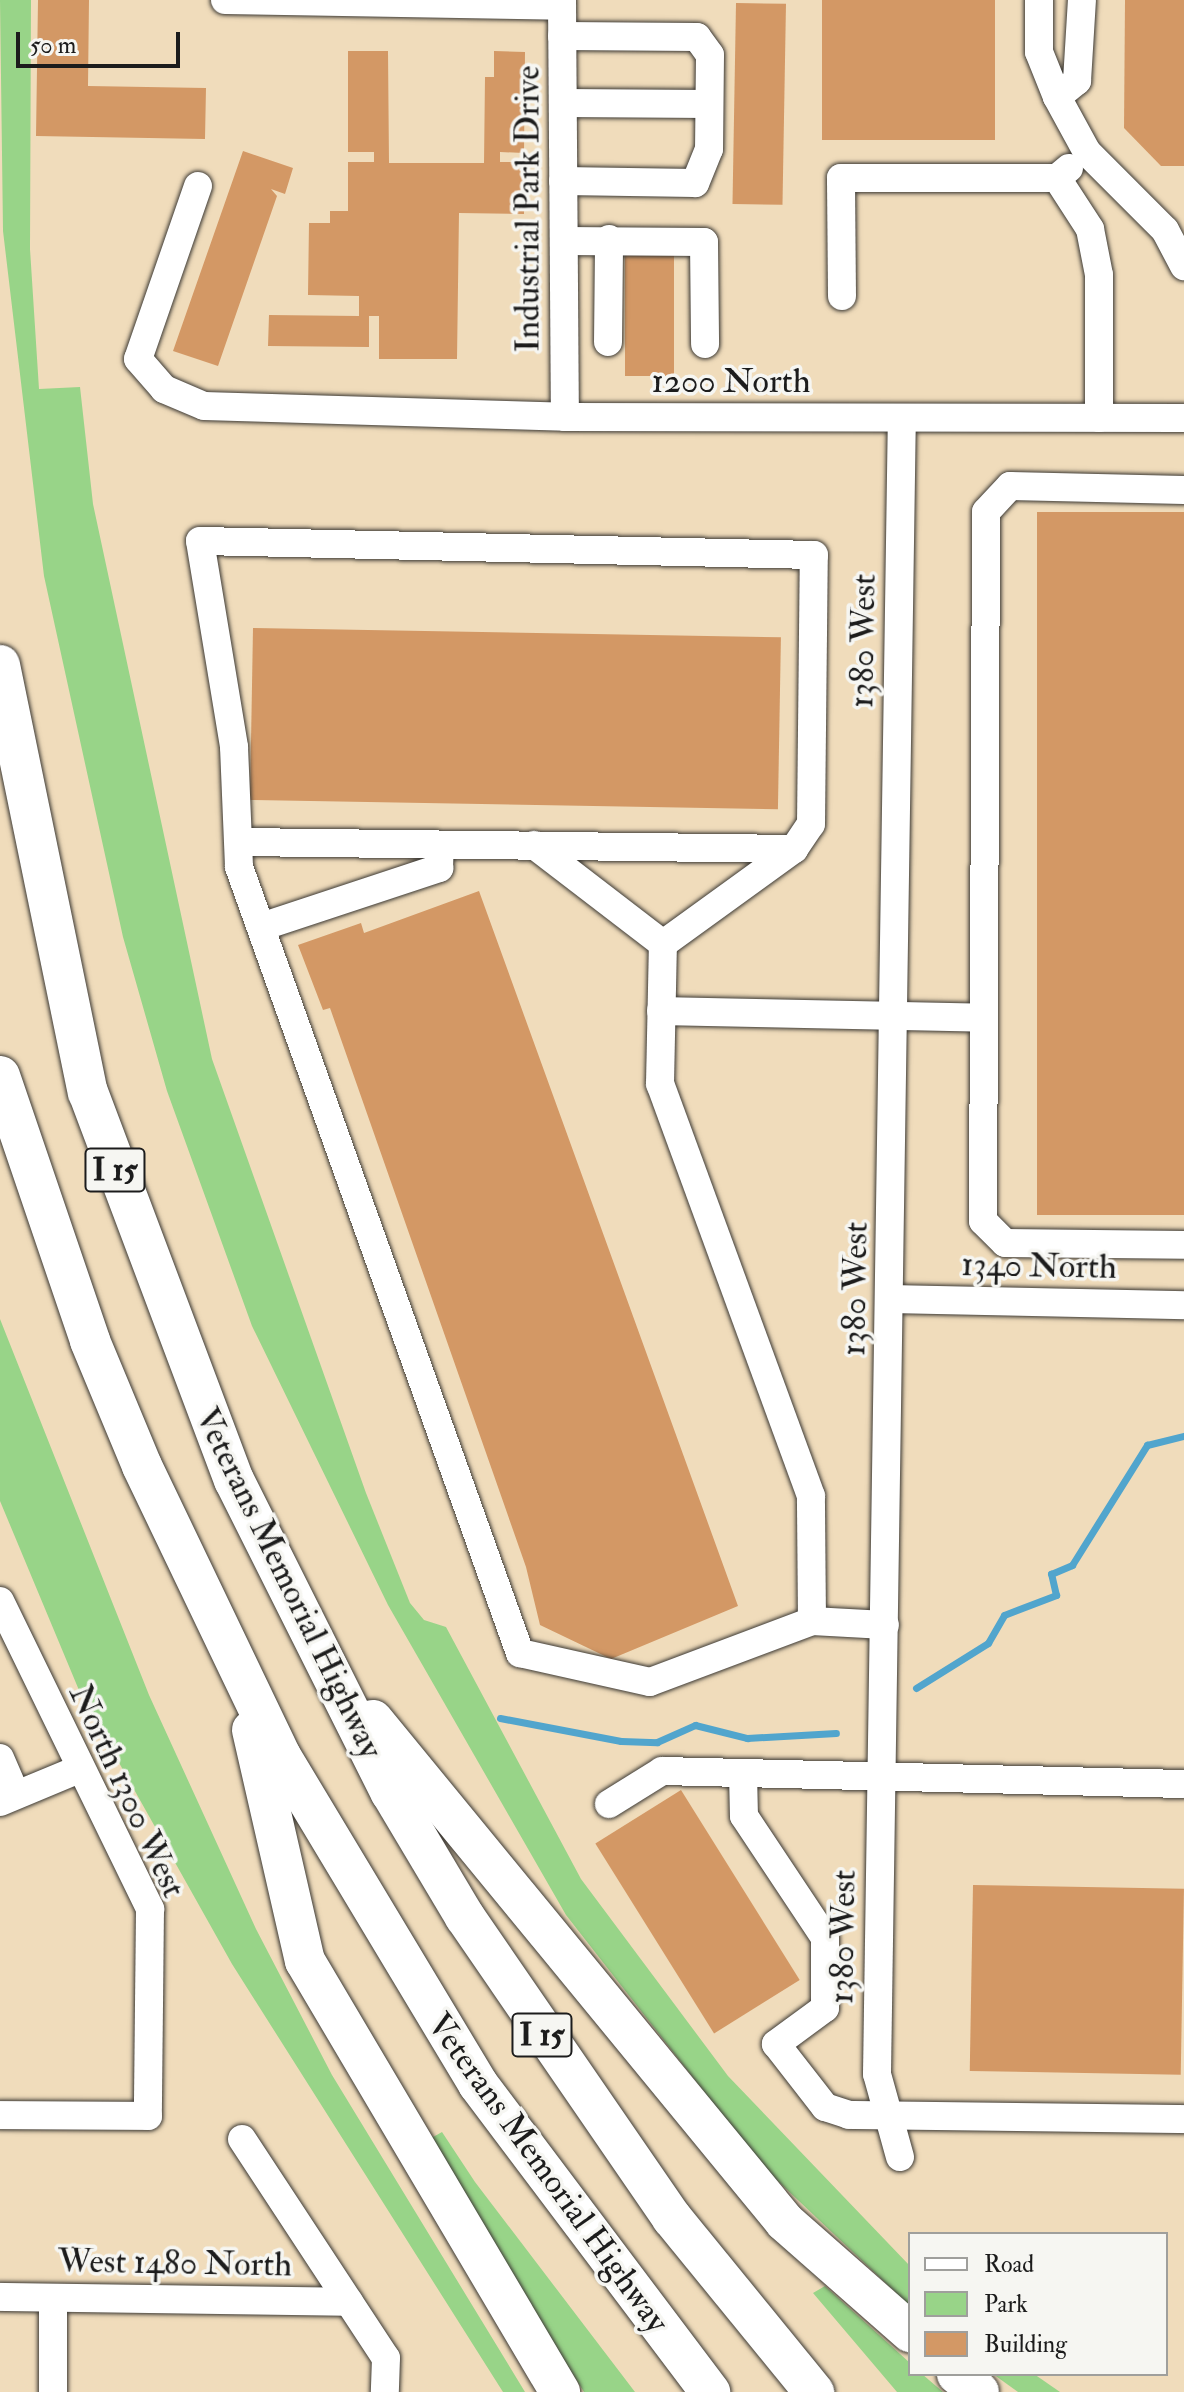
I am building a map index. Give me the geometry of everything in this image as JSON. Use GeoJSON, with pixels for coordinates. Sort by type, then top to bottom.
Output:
{"type":"FeatureCollection","features":[{"type":"Feature","properties":{"kind":"highway","name":"Veterans Memorial Highway"},"geometry":{"type":"LineString","coordinates":[[0,665],[88,1092],[191,1377],[315,1649],[406,1818],[558,2059],[672,2218],[814,2392]]}},
{"type":"Feature","properties":{"kind":"highway","name":"Veterans Memorial Highway"},"geometry":{"type":"LineString","coordinates":[[0,1076],[90,1341],[240,1675],[360,1897],[478,2084],[710,2392]]}},
{"type":"Feature","properties":{"kind":"highway"},"geometry":{"type":"LineString","coordinates":[[315,1649],[681,2103],[785,2222],[908,2330]]}},
{"type":"Feature","properties":{"kind":"highway"},"geometry":{"type":"LineString","coordinates":[[240,1675],[305,1961],[560,2392]]}},
{"type":"Feature","properties":{"kind":"highway"},"geometry":{"type":"LineString","coordinates":[[959,2376],[979,2392]]}},
{"type":"Feature","properties":{"kind":"street"},"geometry":{"type":"LineString","coordinates":[[225,0],[562,3]]}},
{"type":"Feature","properties":{"kind":"street"},"geometry":{"type":"LineString","coordinates":[[1039,0],[1039,52],[1057,97],[1087,152],[1165,230],[1182,254]]}},
{"type":"Feature","properties":{"kind":"street"},"geometry":{"type":"LineString","coordinates":[[1057,97],[1077,81],[1082,0]]}},
{"type":"Feature","properties":{"kind":"street","name":"Industrial Park Drive"},"geometry":{"type":"LineString","coordinates":[[562,3],[565,417]]}},
{"type":"Feature","properties":{"kind":"street"},"geometry":{"type":"LineString","coordinates":[[562,36],[697,37],[710,55],[709,149],[695,183],[563,181]]}},
{"type":"Feature","properties":{"kind":"street"},"geometry":{"type":"LineString","coordinates":[[563,103],[709,104]]}},
{"type":"Feature","properties":{"kind":"street"},"geometry":{"type":"LineString","coordinates":[[842,296],[841,178],[1057,178],[1087,152]]}},
{"type":"Feature","properties":{"kind":"street"},"geometry":{"type":"LineString","coordinates":[[1057,178],[1090,229],[1099,275],[1099,418]]}},
{"type":"Feature","properties":{"kind":"street","name":"1200 North"},"geometry":{"type":"LineString","coordinates":[[198,186],[140,347],[142,370],[204,406],[279,413],[565,417],[1184,418]]}},
{"type":"Feature","properties":{"kind":"street"},"geometry":{"type":"LineString","coordinates":[[608,342],[609,239]]}},
{"type":"Feature","properties":{"kind":"street"},"geometry":{"type":"LineString","coordinates":[[564,241],[704,242],[705,344]]}},
{"type":"Feature","properties":{"kind":"street","name":"1380 West"},"geometry":{"type":"LineString","coordinates":[[900,2157],[885,2114],[877,2074],[892,1299],[902,418]]}},
{"type":"Feature","properties":{"kind":"street"},"geometry":{"type":"LineString","coordinates":[[1184,490],[1010,486],[986,512],[983,1221],[1005,1243],[1184,1245]]}},
{"type":"Feature","properties":{"kind":"street"},"geometry":{"type":"LineString","coordinates":[[663,944],[794,849],[811,824],[814,555],[200,541],[234,747],[239,867],[520,1653],[650,1682],[812,1621],[885,1625]]}},
{"type":"Feature","properties":{"kind":"street"},"geometry":{"type":"LineString","coordinates":[[239,842],[794,849]]}},
{"type":"Feature","properties":{"kind":"street"},"geometry":{"type":"LineString","coordinates":[[261,927],[439,868],[440,845]]}},
{"type":"Feature","properties":{"kind":"street"},"geometry":{"type":"LineString","coordinates":[[534,845],[663,944]]}},
{"type":"Feature","properties":{"kind":"street"},"geometry":{"type":"LineString","coordinates":[[663,944],[660,1084],[811,1496],[812,1621]]}},
{"type":"Feature","properties":{"kind":"street"},"geometry":{"type":"LineString","coordinates":[[661,1011],[984,1018]]}},
{"type":"Feature","properties":{"kind":"street","name":"1340 North"},"geometry":{"type":"LineString","coordinates":[[892,1299],[1184,1305]]}},
{"type":"Feature","properties":{"kind":"street","name":"North 1300 West"},"geometry":{"type":"LineString","coordinates":[[0,1601],[77,1770],[150,1909],[148,2116],[0,2115]]}},
{"type":"Feature","properties":{"kind":"street"},"geometry":{"type":"LineString","coordinates":[[0,1758],[8,1799],[77,1770]]}},
{"type":"Feature","properties":{"kind":"street"},"geometry":{"type":"LineString","coordinates":[[609,1804],[662,1771],[1184,1784]]}},
{"type":"Feature","properties":{"kind":"street"},"geometry":{"type":"LineString","coordinates":[[743,1773],[744,1816],[825,1938],[825,2008],[776,2044],[825,2107],[885,2114],[1184,2119]]}},
{"type":"Feature","properties":{"kind":"street"},"geometry":{"type":"LineString","coordinates":[[242,2139],[386,2358],[385,2392]]}},
{"type":"Feature","properties":{"kind":"street","name":"West 1480 North"},"geometry":{"type":"LineString","coordinates":[[0,2297],[349,2302]]}},
{"type":"Feature","properties":{"kind":"street"},"geometry":{"type":"LineString","coordinates":[[53,2298],[53,2392]]}},
{"type":"Feature","properties":{"kind":"green space"},"geometry":{"type":"Polygon","coordinates":[[[0,0],[31,0],[30,249],[39,389],[80,387],[93,504],[212,1059],[366,1493],[410,1603],[424,1620],[446,1627],[581,1879],[728,2076],[908,2264],[908,2304],[763,2167],[566,1915],[388,1605],[252,1326],[167,1091],[123,937],[44,576],[3,231],[0,0]]]}},
{"type":"Feature","properties":{"kind":"green space"},"geometry":{"type":"Polygon","coordinates":[[[0,1319],[149,1695],[256,1929],[332,2075],[525,2392],[503,2392],[232,1964],[81,1695],[0,1501],[0,1319]]]}},
{"type":"Feature","properties":{"kind":"green space"},"geometry":{"type":"Polygon","coordinates":[[[442,2132],[475,2182],[635,2392],[584,2392],[426,2141],[442,2132]]]}},
{"type":"Feature","properties":{"kind":"green space"},"geometry":{"type":"Polygon","coordinates":[[[825,2286],[908,2361],[908,2376],[924,2376],[943,2392],[897,2392],[813,2293],[825,2286]]]}},
{"type":"Feature","properties":{"kind":"green space"},"geometry":{"type":"Polygon","coordinates":[[[996,2376],[1037,2376],[1060,2392],[1018,2392],[996,2376]]]}},
{"type":"Feature","properties":{"kind":"building"},"geometry":{"type":"Polygon","coordinates":[[[38,0],[89,0],[88,86],[206,88],[205,139],[36,136],[38,0]]]}},
{"type":"Feature","properties":{"kind":"building"},"geometry":{"type":"Polygon","coordinates":[[[822,0],[995,0],[995,140],[822,140],[822,0]]]}},
{"type":"Feature","properties":{"kind":"building"},"geometry":{"type":"Polygon","coordinates":[[[1125,0],[1184,0],[1184,166],[1161,166],[1124,128],[1125,0]]]}},
{"type":"Feature","properties":{"kind":"building"},"geometry":{"type":"Polygon","coordinates":[[[736,3],[786,4],[782,205],[732,204],[736,3]]]}},
{"type":"Feature","properties":{"kind":"building"},"geometry":{"type":"Polygon","coordinates":[[[348,51],[388,51],[389,163],[484,163],[485,77],[494,77],[494,51],[525,52],[524,153],[500,152],[500,162],[525,162],[524,214],[459,213],[457,359],[379,359],[379,316],[369,316],[369,347],[268,346],[269,315],[359,316],[359,296],[308,295],[309,223],[330,223],[330,211],[348,211],[348,162],[374,162],[374,152],[348,152],[348,51]]]}},
{"type":"Feature","properties":{"kind":"building"},"geometry":{"type":"Polygon","coordinates":[[[243,151],[293,168],[285,194],[271,189],[277,196],[218,366],[173,351],[243,151]]]}},
{"type":"Feature","properties":{"kind":"building"},"geometry":{"type":"Polygon","coordinates":[[[625,250],[674,250],[674,376],[625,376],[625,250]]]}},
{"type":"Feature","properties":{"kind":"building"},"geometry":{"type":"Polygon","coordinates":[[[1037,512],[1184,512],[1184,1215],[1037,1215],[1037,512]]]}},
{"type":"Feature","properties":{"kind":"building"},"geometry":{"type":"Polygon","coordinates":[[[253,628],[781,637],[778,809],[250,800],[253,628]]]}},
{"type":"Feature","properties":{"kind":"building"},"geometry":{"type":"Polygon","coordinates":[[[479,891],[738,1606],[611,1659],[540,1625],[526,1567],[330,1008],[323,1010],[298,945],[361,923],[364,933],[479,891]]]}},
{"type":"Feature","properties":{"kind":"building"},"geometry":{"type":"Polygon","coordinates":[[[681,1790],[800,1980],[714,2033],[595,1844],[681,1790]]]}},
{"type":"Feature","properties":{"kind":"building"},"geometry":{"type":"Polygon","coordinates":[[[973,1885],[1184,1889],[1181,2075],[970,2071],[973,1885]]]}},
{"type":"Feature","properties":{"kind":"waterway"},"geometry":{"type":"LineString","coordinates":[[916,1688],[988,1643],[1004,1615],[1056,1595],[1051,1574],[1072,1565],[1147,1445],[1184,1436]]}},
{"type":"Feature","properties":{"kind":"waterway"},"geometry":{"type":"LineString","coordinates":[[500,1718],[621,1741],[657,1742],[695,1725],[747,1738],[836,1733]]}}]}
